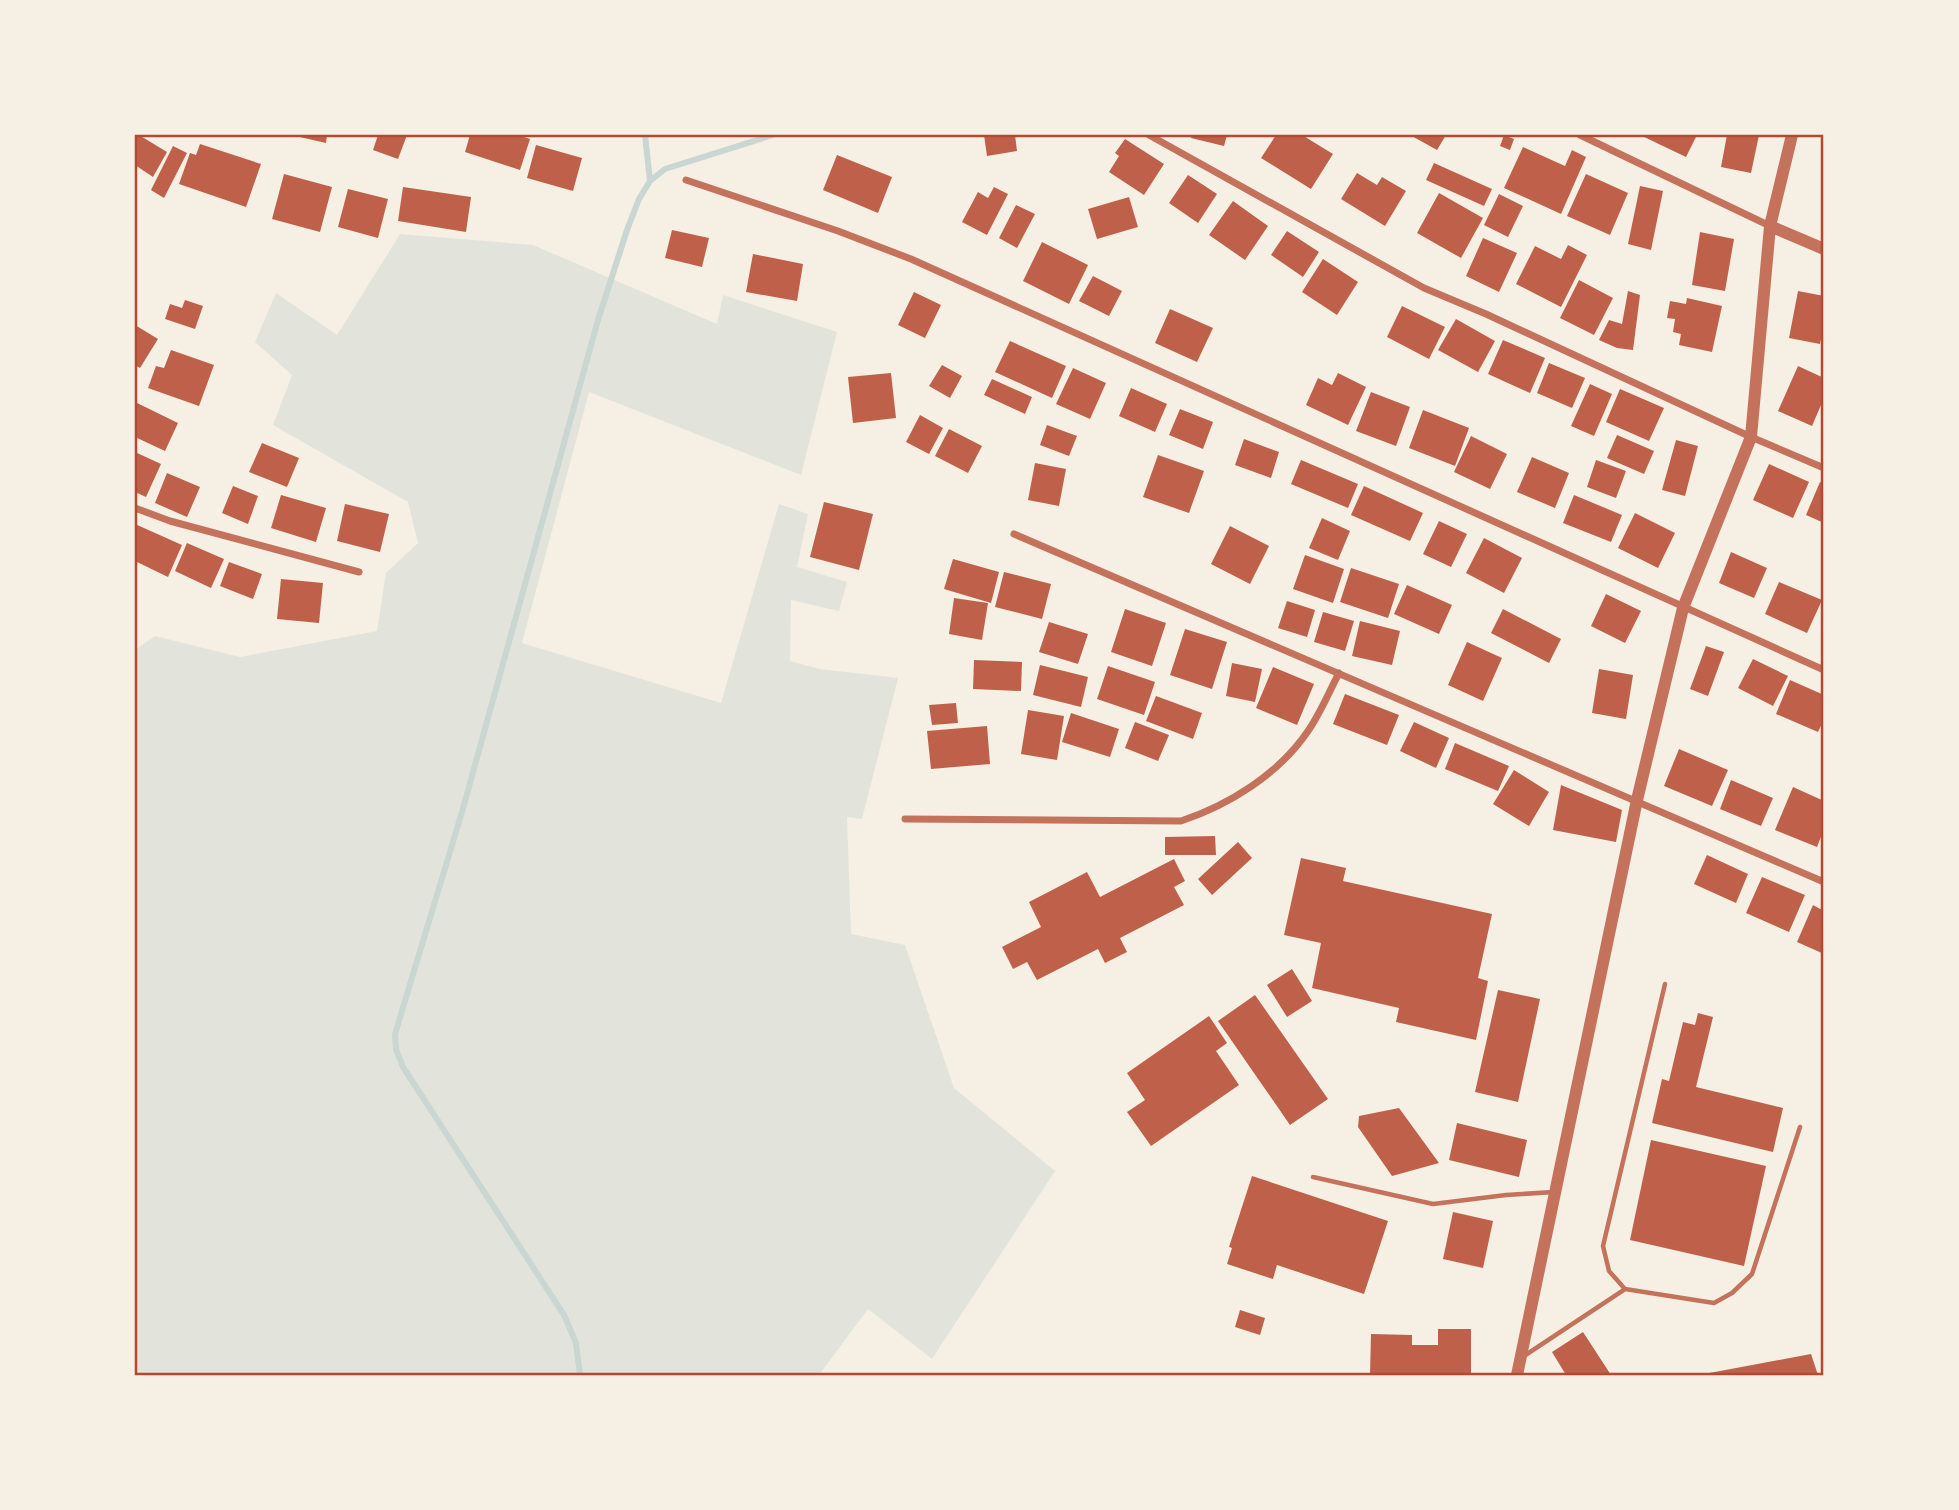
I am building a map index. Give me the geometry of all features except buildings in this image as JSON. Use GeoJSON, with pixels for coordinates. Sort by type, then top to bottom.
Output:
{"type":"FeatureCollection","features":[{"type":"Feature","properties":{"kind":"street"},"geometry":{"type":"LineString","coordinates":[[1149,135],[1424,288],[1824,468]]}},
{"type":"Feature","properties":{"kind":"street"},"geometry":{"type":"LineString","coordinates":[[1580,135],[1824,249]]}},
{"type":"Feature","properties":{"kind":"street"},"geometry":{"type":"LineString","coordinates":[[1517,1375],[1637,800],[1683,608],[1751,437],[1770,226],[1792,135]]}},
{"type":"Feature","properties":{"kind":"street"},"geometry":{"type":"LineString","coordinates":[[686,180],[838,231],[911,259],[1824,670]]}},
{"type":"Feature","properties":{"kind":"street"},"geometry":{"type":"LineString","coordinates":[[135,508],[170,521],[359,572]]}},
{"type":"Feature","properties":{"kind":"street"},"geometry":{"type":"LineString","coordinates":[[1014,534],[1824,882]]}},
{"type":"Feature","properties":{"kind":"street"},"geometry":{"type":"LineString","coordinates":[[905,818],[1181,821],[1205,813],[1231,800],[1257,782],[1286,756],[1308,732],[1339,673]]}},
{"type":"Feature","properties":{"kind":"lane"},"geometry":{"type":"LineString","coordinates":[[1665,984],[1603,1246],[1609,1271],[1625,1289],[1714,1303],[1732,1293],[1752,1273],[1800,1127]]}},
{"type":"Feature","properties":{"kind":"lane"},"geometry":{"type":"LineString","coordinates":[[1313,1177],[1433,1204],[1555,1192]]}},
{"type":"Feature","properties":{"kind":"lane"},"geometry":{"type":"LineString","coordinates":[[1520,1359],[1625,1289]]}},
{"type":"Feature","properties":{"kind":"shaded area"},"geometry":{"type":"Polygon","coordinates":[[[400,234],[533,245],[717,324],[723,295],[837,332],[801,475],[589,392],[522,643],[721,703],[779,504],[808,514],[797,567],[847,582],[839,611],[791,600],[790,661],[820,669],[898,678],[862,819],[847,817],[851,934],[905,945],[954,1088],[1055,1171],[932,1359],[868,1309],[819,1375],[135,1375],[135,650],[155,636],[240,657],[377,631],[386,573],[418,543],[408,502],[273,425],[292,375],[255,342],[276,293],[337,335],[400,234]]]}},
{"type":"Feature","properties":{"kind":"waterway"},"geometry":{"type":"LineString","coordinates":[[580,1375],[576,1343],[564,1315],[403,1067],[396,1049],[395,1034],[462,812],[598,320],[627,230],[639,199],[650,181],[645,135]]}},
{"type":"Feature","properties":{"kind":"waterway"},"geometry":{"type":"LineString","coordinates":[[650,181],[665,169],[773,135]]}}]}
